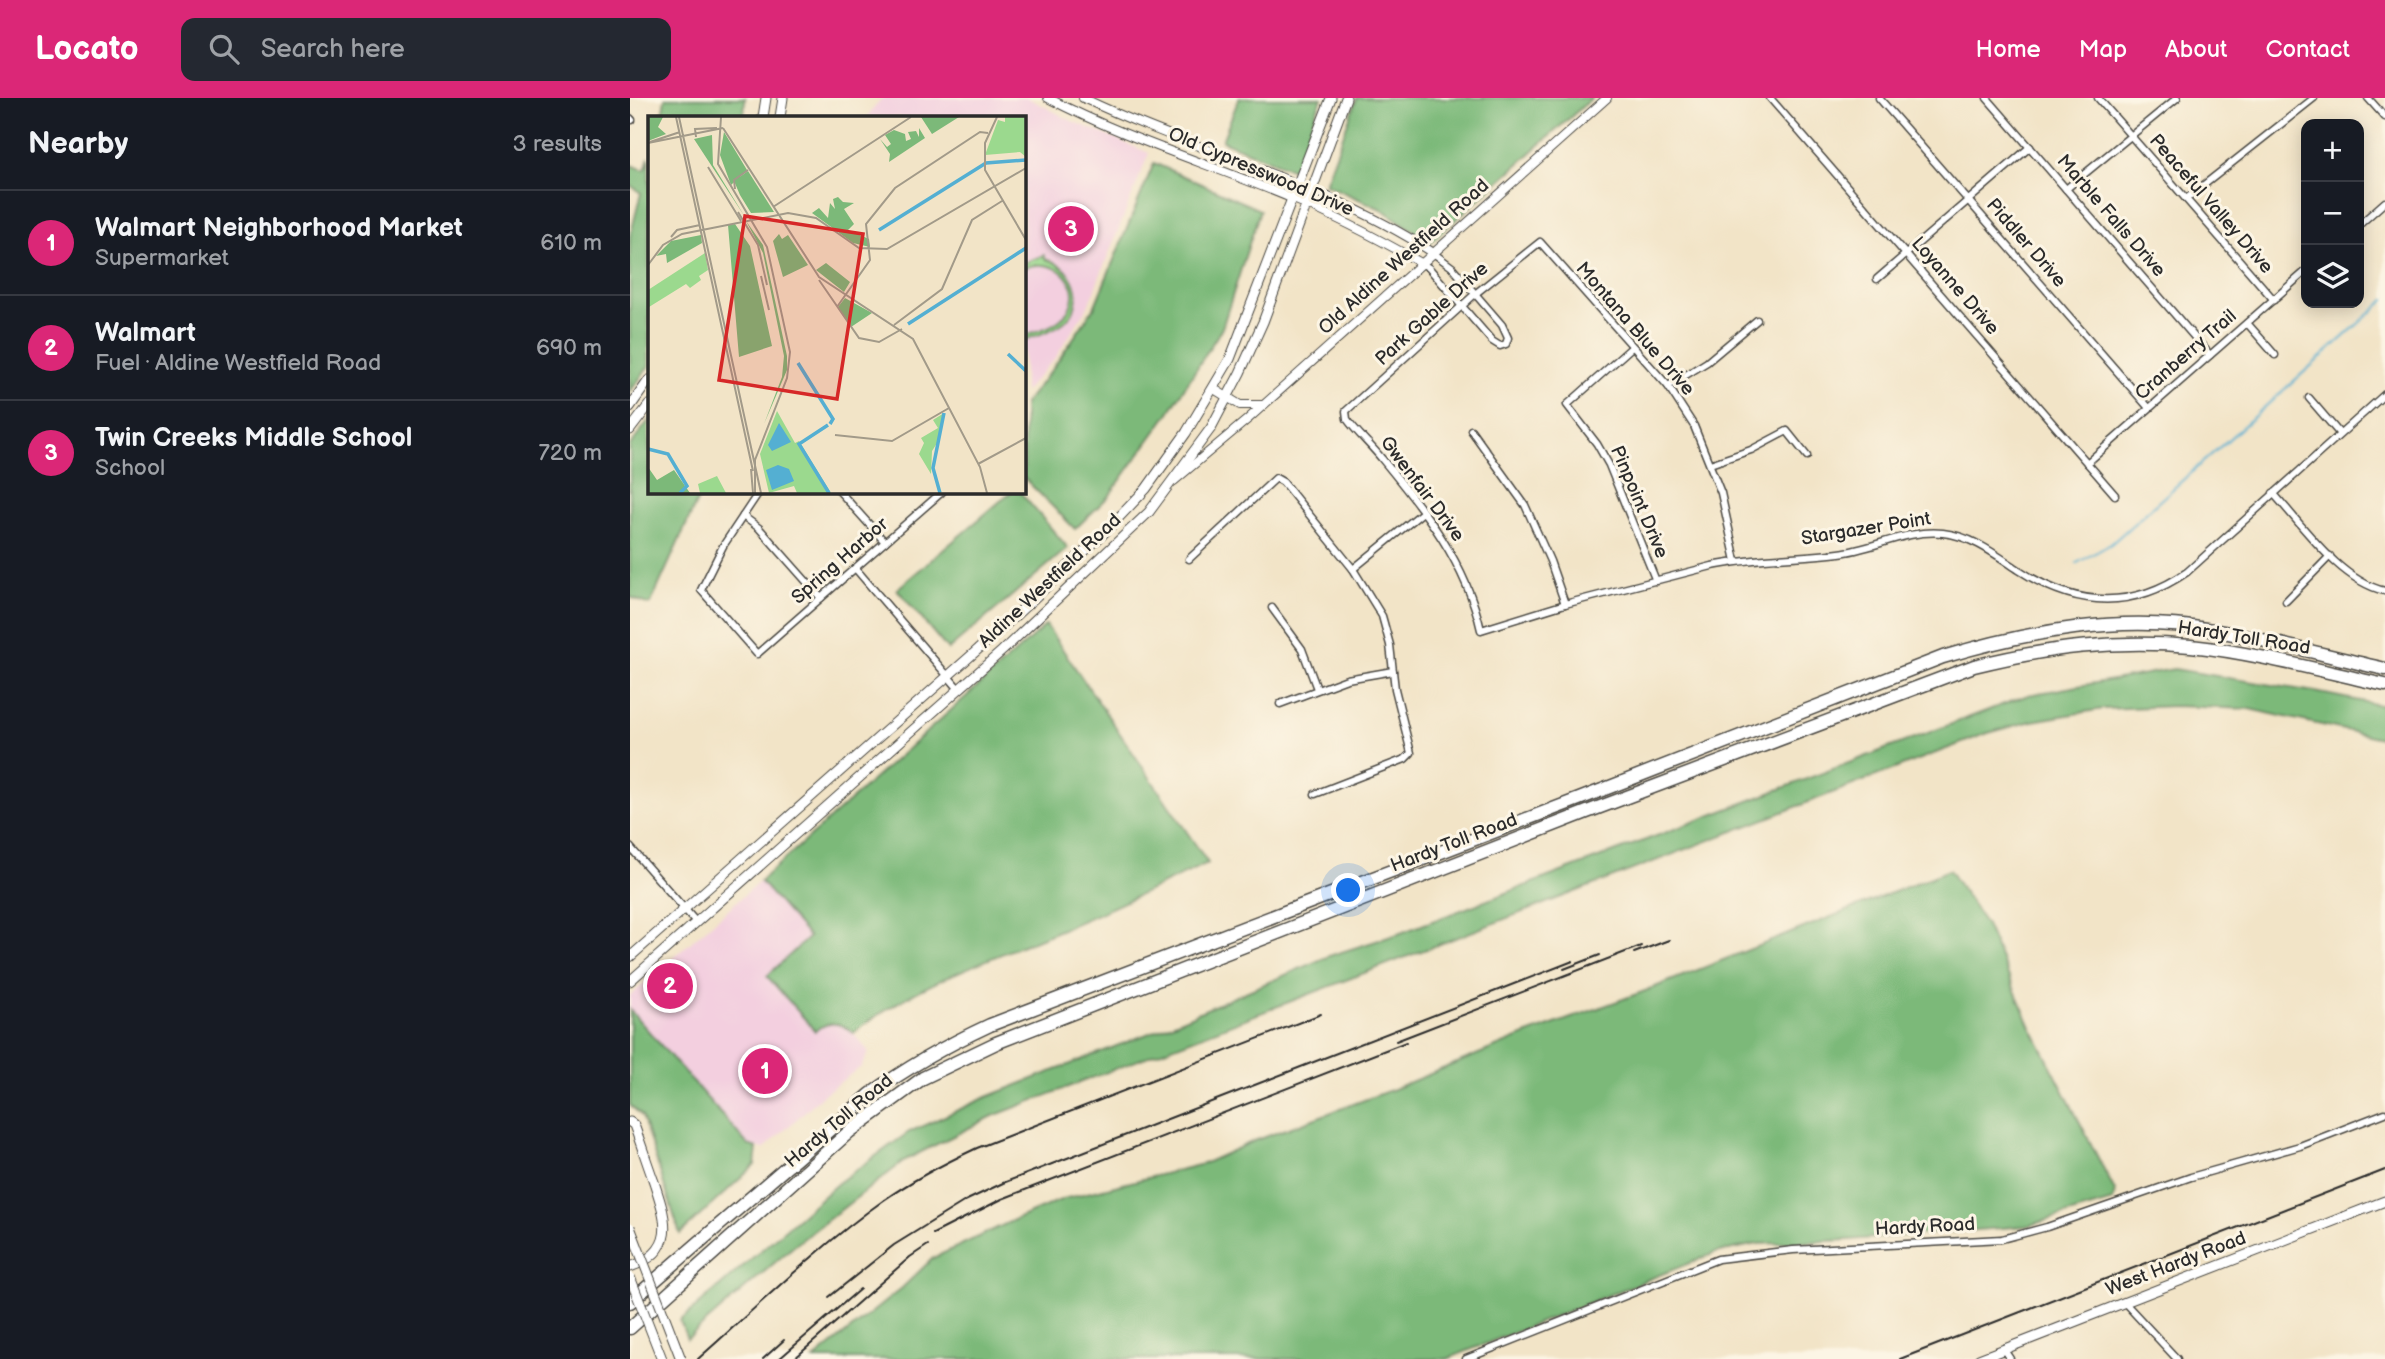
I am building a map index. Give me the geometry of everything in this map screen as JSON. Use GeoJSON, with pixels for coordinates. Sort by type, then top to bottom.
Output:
{"type":"FeatureCollection","features":[{"type":"Feature","properties":{"kind":"highway","name":"Hardy Toll Road"},"geometry":{"type":"LineString","coordinates":[[630,1302],[871,1094],[905,1069],[946,1046],[990,1025],[1943,657],[1978,646],[2059,629],[2168,625],[2211,630],[2385,669]]}},
{"type":"Feature","properties":{"kind":"highway","name":"Hardy Toll Road"},"geometry":{"type":"LineString","coordinates":[[630,1328],[849,1132],[944,1066],[1009,1038],[1523,837],[1974,666],[2032,652],[2083,645],[2190,646],[2252,655],[2385,685]]}},
{"type":"Feature","properties":{"kind":"main road"},"geometry":{"type":"LineString","coordinates":[[763,116],[766,98]]}},
{"type":"Feature","properties":{"kind":"main road"},"geometry":{"type":"LineString","coordinates":[[780,116],[783,98]]}},
{"type":"Feature","properties":{"kind":"main road","name":"Aldine Westfield Road"},"geometry":{"type":"LineString","coordinates":[[630,957],[947,676],[1103,534],[1146,489],[1214,389],[1230,359],[1331,98]]}},
{"type":"Feature","properties":{"kind":"main road","name":"Aldine Westfield Road"},"geometry":{"type":"LineString","coordinates":[[630,981],[1129,533],[1173,482],[1229,398],[1263,322],[1346,98]]}},
{"type":"Feature","properties":{"kind":"main road"},"geometry":{"type":"LineString","coordinates":[[1248,315],[1263,322]]}},
{"type":"Feature","properties":{"kind":"main road"},"geometry":{"type":"LineString","coordinates":[[630,407],[648,381]]}},
{"type":"Feature","properties":{"kind":"main road"},"geometry":{"type":"LineString","coordinates":[[630,430],[648,406]]}},
{"type":"Feature","properties":{"kind":"main road"},"geometry":{"type":"LineString","coordinates":[[1074,560],[1084,573]]}},
{"type":"Feature","properties":{"kind":"main road"},"geometry":{"type":"LineString","coordinates":[[785,820],[796,833]]}},
{"type":"Feature","properties":{"kind":"main road"},"geometry":{"type":"LineString","coordinates":[[630,1267],[655,1254],[661,1246],[666,1224],[631,1124]]}},
{"type":"Feature","properties":{"kind":"main road","name":"West Hardy Road"},"geometry":{"type":"LineString","coordinates":[[1979,1359],[2385,1201]]}},
{"type":"Feature","properties":{"kind":"main road"},"geometry":{"type":"LineString","coordinates":[[630,1227],[681,1359]]}},
{"type":"Feature","properties":{"kind":"main road"},"geometry":{"type":"LineString","coordinates":[[630,1277],[662,1359]]}},
{"type":"Feature","properties":{"kind":"street","name":"Old Cypresswood Drive"},"geometry":{"type":"LineString","coordinates":[[1048,98],[1101,124],[1306,204],[1421,263]]}},
{"type":"Feature","properties":{"kind":"street","name":"Old Cypresswood Drive"},"geometry":{"type":"LineString","coordinates":[[1083,98],[1374,217],[1432,252]]}},
{"type":"Feature","properties":{"kind":"street","name":"Old Aldine Westfield Road"},"geometry":{"type":"LineString","coordinates":[[1173,482],[1607,98]]}},
{"type":"Feature","properties":{"kind":"street","name":"Loyanne Drive"},"geometry":{"type":"LineString","coordinates":[[1770,98],[2115,495]]}},
{"type":"Feature","properties":{"kind":"street","name":"Piddler Drive"},"geometry":{"type":"LineString","coordinates":[[1879,98],[2150,408]]}},
{"type":"Feature","properties":{"kind":"street","name":"Marble Falls Drive"},"geometry":{"type":"LineString","coordinates":[[1987,98],[2210,355]]}},
{"type":"Feature","properties":{"kind":"street","name":"Peaceful Valley Drive"},"geometry":{"type":"LineString","coordinates":[[2098,98],[2273,300]]}},
{"type":"Feature","properties":{"kind":"street"},"geometry":{"type":"LineString","coordinates":[[2066,189],[2177,98]]}},
{"type":"Feature","properties":{"kind":"street"},"geometry":{"type":"LineString","coordinates":[[2186,199],[2314,98]]}},
{"type":"Feature","properties":{"kind":"street"},"geometry":{"type":"LineString","coordinates":[[2368,98],[2385,117]]}},
{"type":"Feature","properties":{"kind":"street"},"geometry":{"type":"LineString","coordinates":[[1142,140],[1148,126]]}},
{"type":"Feature","properties":{"kind":"street"},"geometry":{"type":"LineString","coordinates":[[1877,279],[2030,147]]}},
{"type":"Feature","properties":{"kind":"street"},"geometry":{"type":"LineString","coordinates":[[2364,221],[2385,202]]}},
{"type":"Feature","properties":{"kind":"street","name":"Park Gable Drive"},"geometry":{"type":"LineString","coordinates":[[1346,411],[1475,294],[1540,242]]}},
{"type":"Feature","properties":{"kind":"street","name":"Montana Blue Drive"},"geometry":{"type":"LineString","coordinates":[[1540,242],[1668,386],[1694,426],[1721,493],[1736,561]]}},
{"type":"Feature","properties":{"kind":"street"},"geometry":{"type":"LineString","coordinates":[[1421,263],[1429,268],[1492,341],[1500,346],[1506,344],[1507,332],[1452,267],[1432,252]]}},
{"type":"Feature","properties":{"kind":"street","name":"Cranberry Trail"},"geometry":{"type":"LineString","coordinates":[[2087,463],[2301,275]]}},
{"type":"Feature","properties":{"kind":"street"},"geometry":{"type":"LineString","coordinates":[[1668,386],[1707,362],[1757,320]]}},
{"type":"Feature","properties":{"kind":"street"},"geometry":{"type":"LineString","coordinates":[[2247,323],[2275,355]]}},
{"type":"Feature","properties":{"kind":"street","name":"Pinpoint Drive"},"geometry":{"type":"LineString","coordinates":[[1632,347],[1567,405],[1597,444],[1609,465],[1656,581]]}},
{"type":"Feature","properties":{"kind":"street"},"geometry":{"type":"LineString","coordinates":[[1214,389],[1240,405],[1262,405]]}},
{"type":"Feature","properties":{"kind":"street","name":"Stargazer Point"},"geometry":{"type":"LineString","coordinates":[[1481,630],[1565,604],[1736,561],[1839,553],[1911,534],[1938,532],[1967,538],[2048,587],[2071,595],[2103,599],[2134,597],[2162,588],[2187,572],[2385,394]]}},
{"type":"Feature","properties":{"kind":"street"},"geometry":{"type":"LineString","coordinates":[[2309,398],[2340,433]]}},
{"type":"Feature","properties":{"kind":"street","name":"Gwenfair Drive"},"geometry":{"type":"LineString","coordinates":[[1346,411],[1346,418],[1351,425],[1382,458],[1444,539],[1461,569],[1478,614],[1481,630]]}},
{"type":"Feature","properties":{"kind":"street"},"geometry":{"type":"LineString","coordinates":[[1471,429],[1525,505],[1550,561],[1565,604]]}},
{"type":"Feature","properties":{"kind":"street"},"geometry":{"type":"LineString","coordinates":[[1710,464],[1751,450],[1787,430],[1807,456]]}},
{"type":"Feature","properties":{"kind":"street"},"geometry":{"type":"LineString","coordinates":[[1189,559],[1276,478],[1283,482],[1353,569],[1382,617],[1411,753],[1405,759],[1315,794]]}},
{"type":"Feature","properties":{"kind":"street"},"geometry":{"type":"LineString","coordinates":[[2273,493],[2330,556],[2351,575],[2385,591]]}},
{"type":"Feature","properties":{"kind":"street"},"geometry":{"type":"LineString","coordinates":[[758,494],[743,516],[759,528],[821,598]]}},
{"type":"Feature","properties":{"kind":"street"},"geometry":{"type":"LineString","coordinates":[[842,494],[885,542]]}},
{"type":"Feature","properties":{"kind":"street","name":"Spring Harbor"},"geometry":{"type":"LineString","coordinates":[[743,516],[723,546],[701,590],[758,654],[941,494]]}},
{"type":"Feature","properties":{"kind":"street"},"geometry":{"type":"LineString","coordinates":[[1353,569],[1423,512]]}},
{"type":"Feature","properties":{"kind":"street"},"geometry":{"type":"LineString","coordinates":[[2286,601],[2330,556]]}},
{"type":"Feature","properties":{"kind":"street"},"geometry":{"type":"LineString","coordinates":[[855,568],[958,688]]}},
{"type":"Feature","properties":{"kind":"street"},"geometry":{"type":"LineString","coordinates":[[1272,608],[1302,649],[1317,689]]}},
{"type":"Feature","properties":{"kind":"street"},"geometry":{"type":"LineString","coordinates":[[1280,704],[1347,678],[1393,671]]}},
{"type":"Feature","properties":{"kind":"street"},"geometry":{"type":"LineString","coordinates":[[630,847],[696,922]]}},
{"type":"Feature","properties":{"kind":"street","name":"Hardy Road"},"geometry":{"type":"LineString","coordinates":[[1466,1359],[1718,1259],[1793,1250],[2002,1239],[2047,1227],[2191,1177],[2300,1146],[2385,1113]]}},
{"type":"Feature","properties":{"kind":"street"},"geometry":{"type":"LineString","coordinates":[[2125,1303],[2177,1359]]}},
{"type":"Feature","properties":{"kind":"street"},"geometry":{"type":"LineString","coordinates":[[2004,1350],[2010,1359]]}},
{"type":"Feature","properties":{"kind":"shaded area"},"geometry":{"type":"Polygon","coordinates":[[[882,98],[1028,98],[1072,121],[1149,153],[1088,306],[1056,357],[1026,390],[1026,116],[868,116],[882,98]]]}},
{"type":"Feature","properties":{"kind":"shaded area"},"geometry":{"type":"Polygon","coordinates":[[[760,881],[809,937],[816,1030],[825,1024],[842,1024],[869,1052],[861,1067],[825,1093],[764,1149],[748,1145],[630,1010],[630,996],[760,881]]]}},
{"type":"Feature","properties":{"kind":"green space"},"geometry":{"type":"Polygon","coordinates":[[[665,98],[745,98],[744,116],[662,116],[665,98]]]}},
{"type":"Feature","properties":{"kind":"green space"},"geometry":{"type":"Polygon","coordinates":[[[1239,98],[1322,98],[1293,170],[1222,141],[1239,98]]]}},
{"type":"Feature","properties":{"kind":"green space"},"geometry":{"type":"Polygon","coordinates":[[[1357,98],[1592,98],[1431,242],[1381,209],[1325,184],[1357,98]]]}},
{"type":"Feature","properties":{"kind":"green space"},"geometry":{"type":"Polygon","coordinates":[[[648,160],[648,367],[630,392],[630,237],[641,193],[630,185],[630,165],[645,170],[648,160]]]}},
{"type":"Feature","properties":{"kind":"green space"},"geometry":{"type":"Polygon","coordinates":[[[1154,163],[1260,210],[1222,328],[1168,414],[1109,496],[1075,529],[1026,480],[1026,402],[1053,368],[1094,308],[1154,163]]]}},
{"type":"Feature","properties":{"kind":"green space"},"geometry":{"type":"Polygon","coordinates":[[[1044,255],[1045,259],[1064,269],[1070,276],[1077,295],[1072,314],[1064,322],[1026,339],[1026,335],[1060,320],[1071,305],[1073,295],[1066,276],[1058,270],[1037,265],[1026,268],[1026,262],[1044,255]]]}},
{"type":"Feature","properties":{"kind":"green space"},"geometry":{"type":"Polygon","coordinates":[[[648,421],[648,494],[700,494],[650,605],[630,597],[630,446],[648,421]]]}},
{"type":"Feature","properties":{"kind":"green space"},"geometry":{"type":"Polygon","coordinates":[[[1009,494],[1022,494],[1068,548],[948,650],[897,589],[1009,494]]]}},
{"type":"Feature","properties":{"kind":"green space"},"geometry":{"type":"Polygon","coordinates":[[[1046,625],[1208,863],[931,985],[878,1015],[853,1033],[844,1026],[834,1024],[825,1025],[815,1031],[767,976],[809,937],[760,881],[1046,625]]]}},
{"type":"Feature","properties":{"kind":"green space"},"geometry":{"type":"Polygon","coordinates":[[[2174,669],[2385,706],[2385,739],[2249,709],[2175,706],[2103,709],[2032,721],[1988,733],[993,1116],[907,1159],[795,1245],[687,1339],[680,1321],[838,1183],[909,1132],[987,1097],[1165,1027],[1329,956],[1398,934],[2028,695],[2174,669]]]}},
{"type":"Feature","properties":{"kind":"green space"},"geometry":{"type":"Polygon","coordinates":[[[1949,870],[1986,925],[2031,1027],[2115,1191],[2113,1201],[2027,1226],[1757,1244],[1715,1253],[1447,1359],[814,1359],[902,1288],[933,1258],[1014,1220],[1063,1199],[1203,1164],[1254,1141],[1645,991],[1949,870]]]}},
{"type":"Feature","properties":{"kind":"green space"},"geometry":{"type":"Polygon","coordinates":[[[630,1010],[748,1145],[757,1148],[755,1165],[680,1234],[642,1116],[630,1105],[630,1010]]]}},
{"type":"Feature","properties":{"kind":"waterway"},"geometry":{"type":"LineString","coordinates":[[2077,563],[2111,544],[2385,300]]}},
{"type":"Feature","properties":{"kind":"railway"},"geometry":{"type":"LineString","coordinates":[[1634,953],[1669,940]]}},
{"type":"Feature","properties":{"kind":"railway"},"geometry":{"type":"LineString","coordinates":[[1396,1041],[1641,946]]}},
{"type":"Feature","properties":{"kind":"railway"},"geometry":{"type":"LineString","coordinates":[[1564,969],[1600,955]]}},
{"type":"Feature","properties":{"kind":"railway"},"geometry":{"type":"LineString","coordinates":[[829,1297],[894,1245],[965,1201],[1003,1183],[1573,961]]}},
{"type":"Feature","properties":{"kind":"railway"},"geometry":{"type":"LineString","coordinates":[[698,1359],[836,1237],[884,1200],[930,1172],[977,1148],[1321,1014]]}},
{"type":"Feature","properties":{"kind":"railway"},"geometry":{"type":"LineString","coordinates":[[933,1234],[1002,1199],[1406,1042]]}},
{"type":"Feature","properties":{"kind":"railway"},"geometry":{"type":"LineString","coordinates":[[1900,1359],[2385,1170]]}},
{"type":"Feature","properties":{"kind":"railway"},"geometry":{"type":"LineString","coordinates":[[794,1359],[910,1257],[928,1245]]}},
{"type":"Feature","properties":{"kind":"railway"},"geometry":{"type":"LineString","coordinates":[[779,1359],[860,1289]]}},
{"type":"Feature","properties":{"kind":"railway"},"geometry":{"type":"LineString","coordinates":[[763,1359],[784,1340]]}},
{"type":"Feature","properties":{"kind":"place","name":"Twin Creeks Middle School"},"geometry":{"type":"Point","coordinates":[1071,229]}},
{"type":"Feature","properties":{"kind":"place","name":"Walmart"},"geometry":{"type":"Point","coordinates":[670,986]}},
{"type":"Feature","properties":{"kind":"place","name":"Walmart Neighborhood Market"},"geometry":{"type":"Point","coordinates":[765,1071]}}]}
